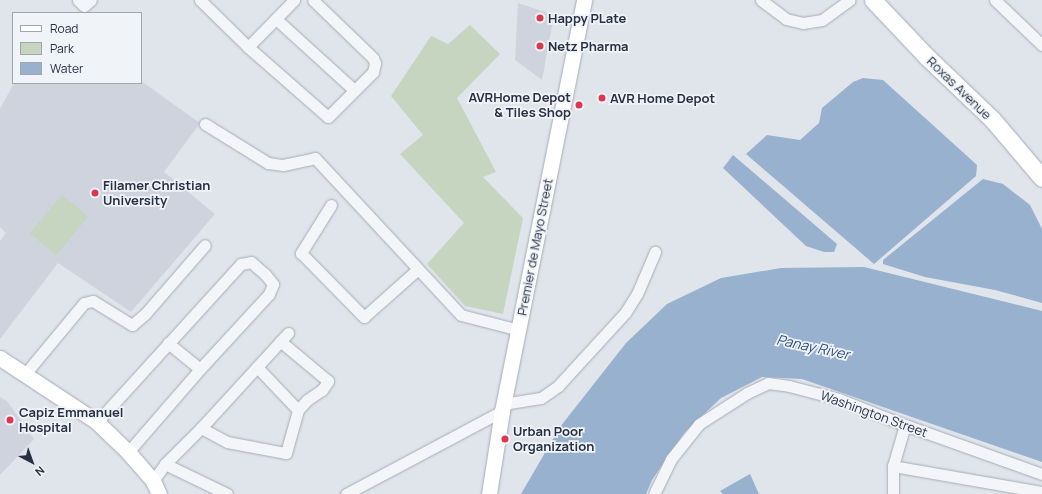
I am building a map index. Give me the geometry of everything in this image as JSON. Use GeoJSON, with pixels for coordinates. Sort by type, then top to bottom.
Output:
{"type":"FeatureCollection","features":[{"type":"Feature","properties":{"kind":"main road","name":"Premier de Mayo Street"},"geometry":{"type":"LineString","coordinates":[[489,494],[502,408],[519,330],[584,0]]}},
{"type":"Feature","properties":{"kind":"main road","name":"Roxas Avenue"},"geometry":{"type":"LineString","coordinates":[[873,0],[926,56],[992,119],[1042,178]]}},
{"type":"Feature","properties":{"kind":"main road"},"geometry":{"type":"LineString","coordinates":[[0,358],[96,422],[128,452],[156,487]]}},
{"type":"Feature","properties":{"kind":"street"},"geometry":{"type":"LineString","coordinates":[[78,0],[84,6],[91,0]]}},
{"type":"Feature","properties":{"kind":"street"},"geometry":{"type":"LineString","coordinates":[[200,0],[248,48],[328,117],[373,72],[375,63],[373,58],[313,0]]}},
{"type":"Feature","properties":{"kind":"street"},"geometry":{"type":"LineString","coordinates":[[248,48],[294,0]]}},
{"type":"Feature","properties":{"kind":"street"},"geometry":{"type":"LineString","coordinates":[[761,0],[786,19],[803,23],[822,20],[850,0]]}},
{"type":"Feature","properties":{"kind":"street"},"geometry":{"type":"LineString","coordinates":[[994,0],[1042,45]]}},
{"type":"Feature","properties":{"kind":"street"},"geometry":{"type":"LineString","coordinates":[[276,19],[354,90]]}},
{"type":"Feature","properties":{"kind":"street"},"geometry":{"type":"LineString","coordinates":[[205,124],[268,163],[283,165],[315,158],[461,315],[519,330]]}},
{"type":"Feature","properties":{"kind":"street"},"geometry":{"type":"LineString","coordinates":[[331,205],[301,253],[364,317],[418,268]]}},
{"type":"Feature","properties":{"kind":"street"},"geometry":{"type":"LineString","coordinates":[[25,374],[84,303],[94,301],[132,324],[145,314],[205,245]]}},
{"type":"Feature","properties":{"kind":"street"},"geometry":{"type":"LineString","coordinates":[[346,494],[502,408],[541,398],[558,386],[624,314],[637,294],[655,252]]}},
{"type":"Feature","properties":{"kind":"street"},"geometry":{"type":"LineString","coordinates":[[96,422],[241,264],[251,262],[265,274],[273,284],[269,294],[200,369],[128,452]]}},
{"type":"Feature","properties":{"kind":"street"},"geometry":{"type":"LineString","coordinates":[[156,487],[164,464],[201,428],[288,332]]}},
{"type":"Feature","properties":{"kind":"street"},"geometry":{"type":"LineString","coordinates":[[201,428],[227,442],[286,453],[298,410],[307,400],[322,390],[328,381],[280,341]]}},
{"type":"Feature","properties":{"kind":"street"},"geometry":{"type":"LineString","coordinates":[[168,343],[200,369]]}},
{"type":"Feature","properties":{"kind":"street"},"geometry":{"type":"LineString","coordinates":[[257,367],[298,410]]}},
{"type":"Feature","properties":{"kind":"street","name":"Washington Street"},"geometry":{"type":"LineString","coordinates":[[654,494],[671,459],[699,424],[747,393],[768,383],[789,386],[839,399],[905,425],[1042,474]]}},
{"type":"Feature","properties":{"kind":"street"},"geometry":{"type":"LineString","coordinates":[[893,494],[893,466],[905,425]]}},
{"type":"Feature","properties":{"kind":"street"},"geometry":{"type":"LineString","coordinates":[[164,464],[227,494]]}},
{"type":"Feature","properties":{"kind":"street"},"geometry":{"type":"LineString","coordinates":[[893,466],[1006,490],[1042,492]]}},
{"type":"Feature","properties":{"kind":"shaded area"},"geometry":{"type":"Polygon","coordinates":[[[518,3],[554,15],[542,80],[515,60],[518,3]]]}},
{"type":"Feature","properties":{"kind":"shaded area","name":"Filamer Christian University"},"geometry":{"type":"Polygon","coordinates":[[[142,82],[200,123],[164,172],[215,214],[131,312],[58,263],[0,339],[0,241],[6,233],[0,227],[0,109],[13,84],[142,84],[142,82]]]}},
{"type":"Feature","properties":{"kind":"shaded area","name":"Capiz Emmanuel Hospital"},"geometry":{"type":"Polygon","coordinates":[[[0,397],[7,401],[34,439],[0,475],[0,397]]]}},
{"type":"Feature","properties":{"kind":"green space"},"geometry":{"type":"Polygon","coordinates":[[[470,25],[500,54],[457,98],[496,172],[483,177],[523,218],[503,314],[465,306],[427,264],[464,223],[400,154],[423,135],[391,96],[431,36],[448,44],[470,25]]]}},
{"type":"Feature","properties":{"kind":"green space"},"geometry":{"type":"Polygon","coordinates":[[[62,195],[88,217],[56,255],[30,233],[62,195]]]}},
{"type":"Feature","properties":{"kind":"water"},"geometry":{"type":"Polygon","coordinates":[[[863,78],[883,80],[977,165],[976,176],[874,264],[746,154],[767,135],[800,140],[819,123],[822,108],[853,82],[863,78]]]}},
{"type":"Feature","properties":{"kind":"water"},"geometry":{"type":"Polygon","coordinates":[[[733,155],[837,244],[834,252],[824,252],[806,246],[723,168],[733,155]]]}},
{"type":"Feature","properties":{"kind":"water"},"geometry":{"type":"Polygon","coordinates":[[[983,179],[1003,184],[1030,205],[1042,229],[1042,303],[995,290],[925,277],[883,264],[883,260],[983,179]]]}},
{"type":"Feature","properties":{"kind":"water","name":"Panay River"},"geometry":{"type":"Polygon","coordinates":[[[864,267],[1042,311],[1042,462],[802,379],[762,377],[721,398],[684,433],[652,480],[646,494],[521,494],[560,427],[626,343],[667,304],[721,278],[781,268],[864,267]]]}},
{"type":"Feature","properties":{"kind":"water"},"geometry":{"type":"Polygon","coordinates":[[[750,474],[759,494],[723,494],[720,491],[750,474]]]}},
{"type":"Feature","properties":{"kind":"place","name":"Happy PLate"},"geometry":{"type":"Point","coordinates":[540,18]}},
{"type":"Feature","properties":{"kind":"place","name":"Netz Pharma"},"geometry":{"type":"Point","coordinates":[540,46]}},
{"type":"Feature","properties":{"kind":"place","name":"AVR Home Depot"},"geometry":{"type":"Point","coordinates":[602,98]}},
{"type":"Feature","properties":{"kind":"place","name":"AVRHome Depot & Tiles Shop"},"geometry":{"type":"Point","coordinates":[579,105]}},
{"type":"Feature","properties":{"kind":"place","name":"Filamer Christian University"},"geometry":{"type":"Point","coordinates":[95,193]}},
{"type":"Feature","properties":{"kind":"place","name":"Capiz Emmanuel Hospital"},"geometry":{"type":"Point","coordinates":[10,420]}},
{"type":"Feature","properties":{"kind":"place","name":"Urban Poor Organization"},"geometry":{"type":"Point","coordinates":[505,439]}}]}
